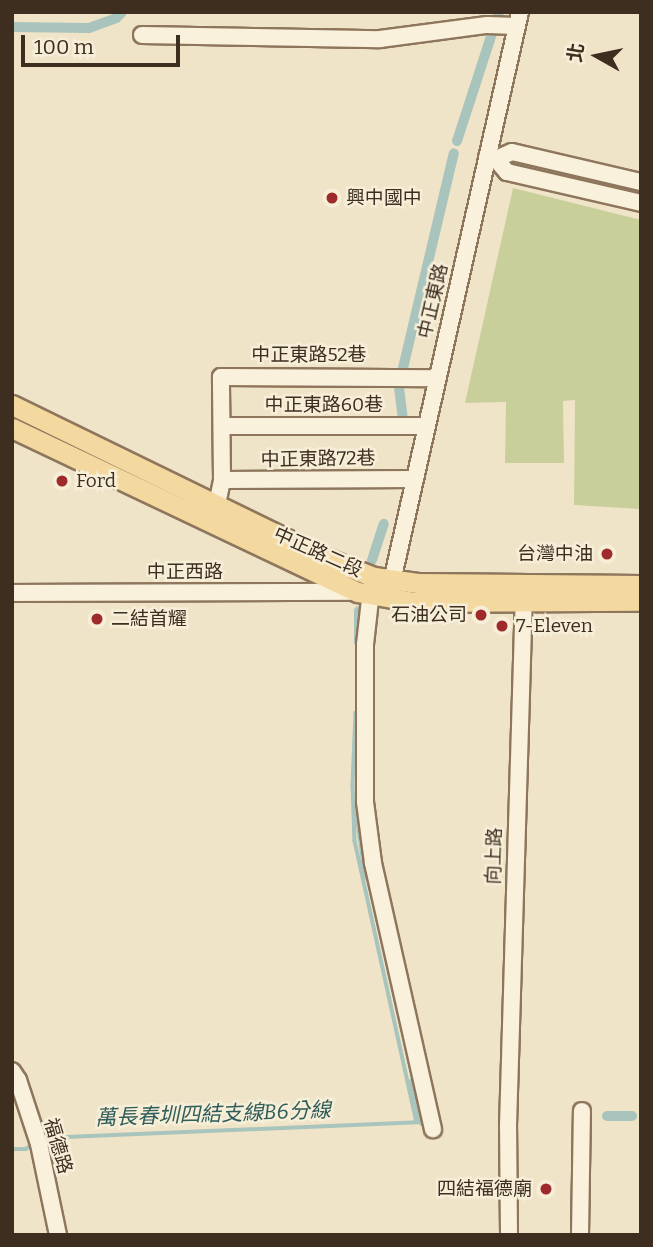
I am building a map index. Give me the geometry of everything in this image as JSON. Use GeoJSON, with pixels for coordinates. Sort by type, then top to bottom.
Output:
{"type":"FeatureCollection","features":[{"type":"Feature","properties":{"kind":"main road","name":"中正路二段"},"geometry":{"type":"LineString","coordinates":[[17,407],[323,557],[376,589]]}},
{"type":"Feature","properties":{"kind":"main road","name":"中正路二段"},"geometry":{"type":"LineString","coordinates":[[17,430],[376,589],[641,601]]}},
{"type":"Feature","properties":{"kind":"main road","name":"中正路二段"},"geometry":{"type":"LineString","coordinates":[[524,594],[641,585]]}},
{"type":"Feature","properties":{"kind":"street"},"geometry":{"type":"LineString","coordinates":[[142,35],[380,39],[519,19]]}},
{"type":"Feature","properties":{"kind":"street","name":"中正東路"},"geometry":{"type":"LineString","coordinates":[[433,1129],[373,863],[365,802],[365,643],[376,589],[414,479],[491,158],[519,19]]}},
{"type":"Feature","properties":{"kind":"street"},"geometry":{"type":"LineString","coordinates":[[491,158],[512,152],[641,182]]}},
{"type":"Feature","properties":{"kind":"street"},"geometry":{"type":"LineString","coordinates":[[491,158],[507,172],[641,203]]}},
{"type":"Feature","properties":{"kind":"street","name":"中正東路52巷"},"geometry":{"type":"LineString","coordinates":[[222,426],[221,377],[437,378]]}},
{"type":"Feature","properties":{"kind":"street"},"geometry":{"type":"LineString","coordinates":[[218,504],[222,481],[222,426]]}},
{"type":"Feature","properties":{"kind":"street","name":"中正東路60巷"},"geometry":{"type":"LineString","coordinates":[[222,426],[426,426]]}},
{"type":"Feature","properties":{"kind":"street","name":"中正東路72巷"},"geometry":{"type":"LineString","coordinates":[[222,481],[414,479]]}},
{"type":"Feature","properties":{"kind":"street","name":"中正西路"},"geometry":{"type":"LineString","coordinates":[[12,593],[376,589]]}},
{"type":"Feature","properties":{"kind":"street","name":"向上路"},"geometry":{"type":"LineString","coordinates":[[509,1235],[508,1126],[524,594]]}},
{"type":"Feature","properties":{"kind":"street","name":"福德路"},"geometry":{"type":"LineString","coordinates":[[12,1071],[18,1080],[39,1144],[58,1235]]}},
{"type":"Feature","properties":{"kind":"street"},"geometry":{"type":"LineString","coordinates":[[580,1235],[582,1111]]}},
{"type":"Feature","properties":{"kind":"green space"},"geometry":{"type":"Polygon","coordinates":[[[513,188],[641,220],[641,509],[574,505],[575,400],[563,401],[564,463],[505,463],[506,402],[465,403],[513,188]]]}},
{"type":"Feature","properties":{"kind":"waterway"},"geometry":{"type":"LineString","coordinates":[[12,27],[89,28],[116,18],[122,12]]}},
{"type":"Feature","properties":{"kind":"waterway"},"geometry":{"type":"LineString","coordinates":[[457,141],[499,12]]}},
{"type":"Feature","properties":{"kind":"waterway"},"geometry":{"type":"LineString","coordinates":[[403,420],[399,385],[454,153]]}},
{"type":"Feature","properties":{"kind":"waterway"},"geometry":{"type":"LineString","coordinates":[[372,560],[384,524]]}},
{"type":"Feature","properties":{"kind":"waterway"},"geometry":{"type":"LineString","coordinates":[[359,611],[359,642]]}},
{"type":"Feature","properties":{"kind":"waterway"},"geometry":{"type":"LineString","coordinates":[[359,713],[356,713],[353,785],[355,841],[416,1118],[418,1122],[423,1121]]}},
{"type":"Feature","properties":{"kind":"waterway"},"geometry":{"type":"LineString","coordinates":[[359,812],[368,875]]}},
{"type":"Feature","properties":{"kind":"waterway"},"geometry":{"type":"LineString","coordinates":[[414,1082],[423,1121],[426,1120]]}},
{"type":"Feature","properties":{"kind":"waterway"},"geometry":{"type":"LineString","coordinates":[[607,1116],[632,1116]]}},
{"type":"Feature","properties":{"kind":"waterway","name":"萬長春圳四結支線B6分線"},"geometry":{"type":"LineString","coordinates":[[43,1138],[418,1122]]}},
{"type":"Feature","properties":{"kind":"waterway","name":"萬長春圳四結支線B6分線"},"geometry":{"type":"LineString","coordinates":[[12,1149],[26,1149],[33,1144]]}},
{"type":"Feature","properties":{"kind":"place","name":"興中國中"},"geometry":{"type":"Point","coordinates":[332,198]}},
{"type":"Feature","properties":{"kind":"place","name":"Ford"},"geometry":{"type":"Point","coordinates":[62,481]}},
{"type":"Feature","properties":{"kind":"place","name":"台灣中油"},"geometry":{"type":"Point","coordinates":[607,554]}},
{"type":"Feature","properties":{"kind":"place","name":"石油公司"},"geometry":{"type":"Point","coordinates":[481,615]}},
{"type":"Feature","properties":{"kind":"place","name":"二結首耀"},"geometry":{"type":"Point","coordinates":[97,619]}},
{"type":"Feature","properties":{"kind":"place","name":"7-Eleven"},"geometry":{"type":"Point","coordinates":[502,626]}},
{"type":"Feature","properties":{"kind":"place","name":"四結福德廟"},"geometry":{"type":"Point","coordinates":[546,1189]}}]}
